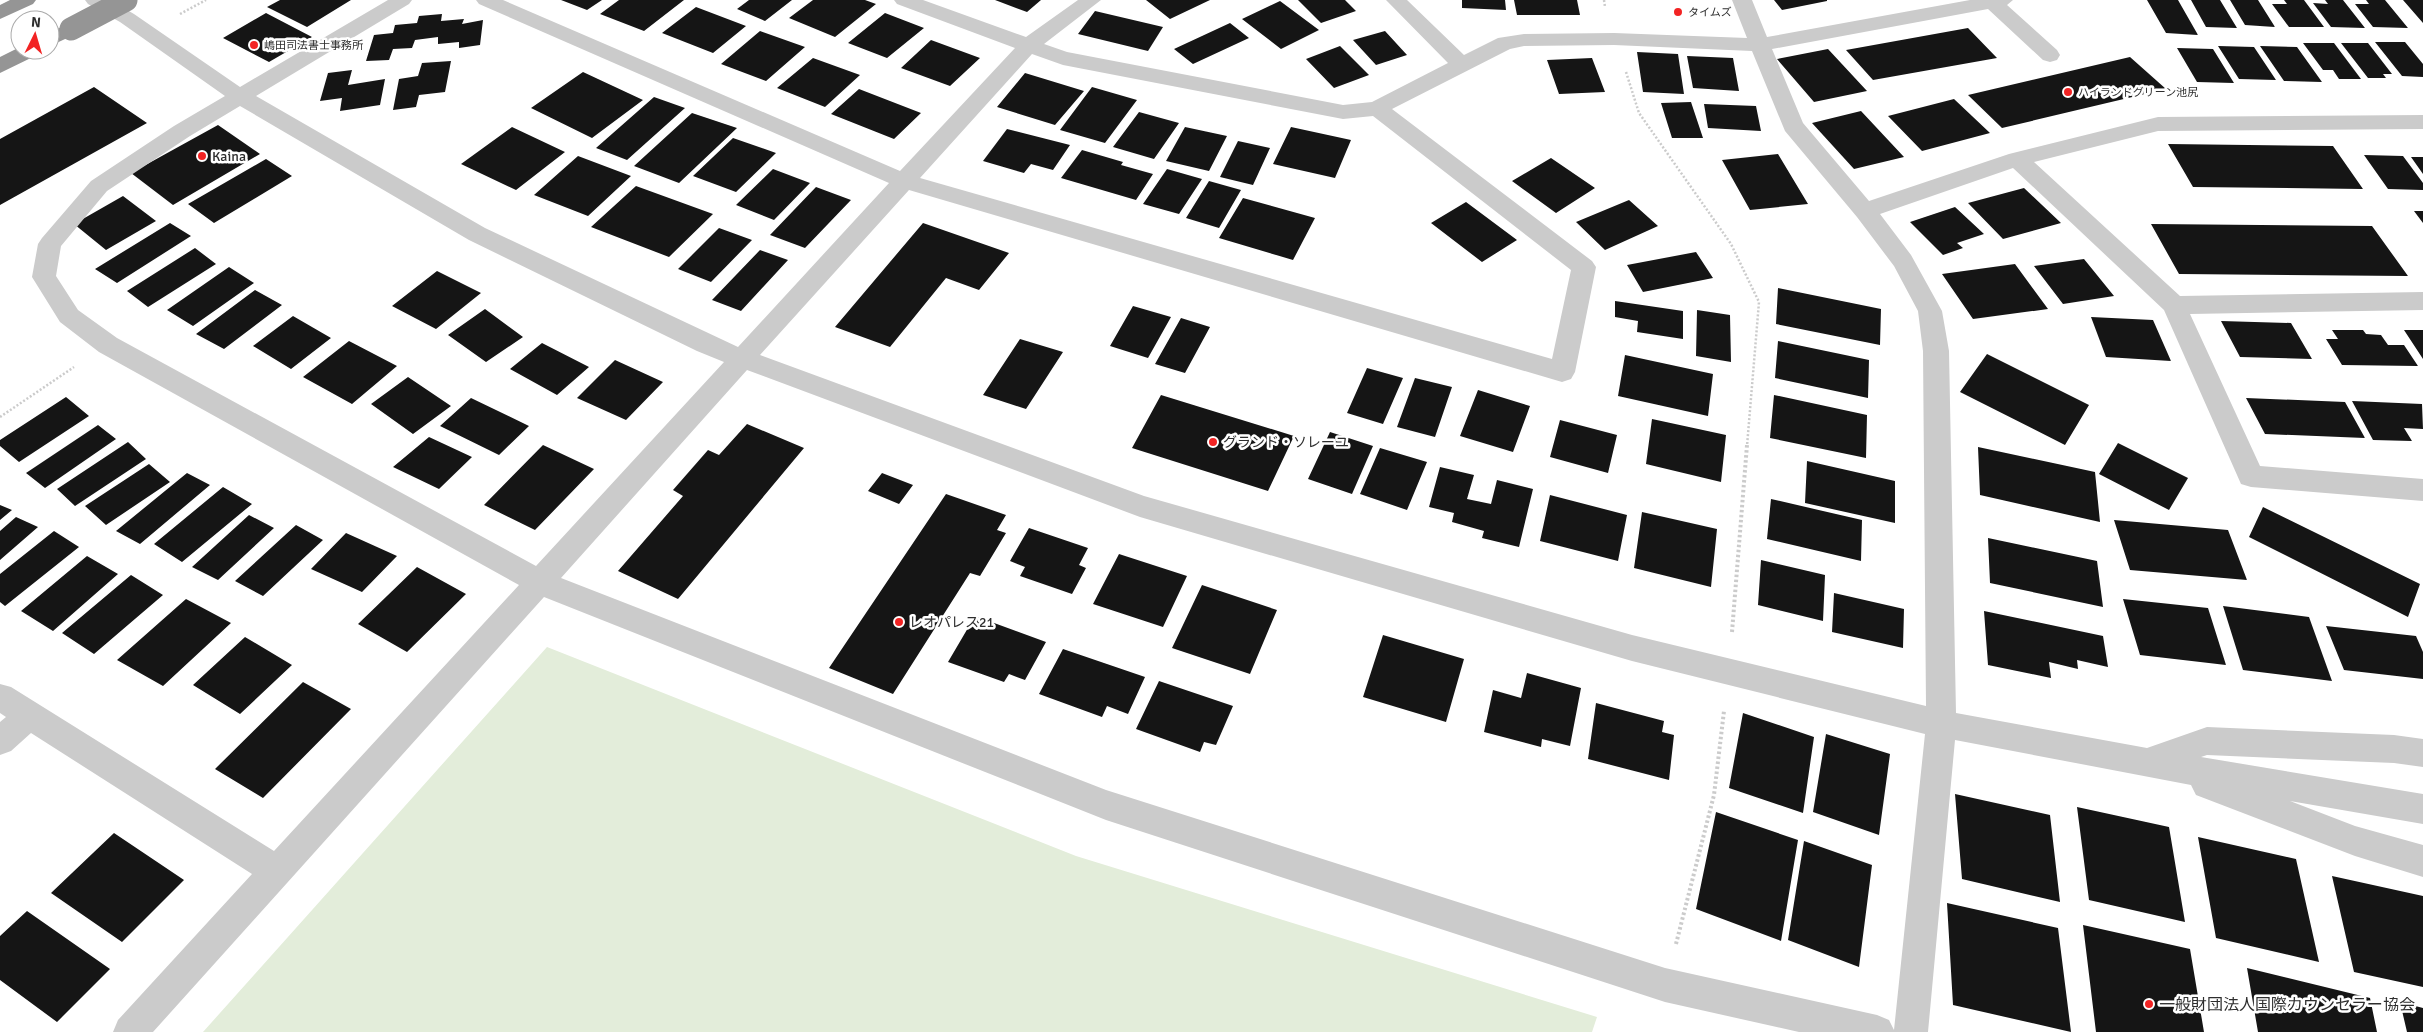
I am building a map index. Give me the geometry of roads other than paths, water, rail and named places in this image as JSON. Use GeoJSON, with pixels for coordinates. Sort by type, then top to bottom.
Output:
{"type":"FeatureCollection","features":[{"type":"Feature","properties":{"kind":"highway"},"geometry":{"type":"LineString","coordinates":[[0,13],[26,0]]}},
{"type":"Feature","properties":{"kind":"highway"},"geometry":{"type":"LineString","coordinates":[[60,35],[126,0]]}},
{"type":"Feature","properties":{"kind":"highway"},"geometry":{"type":"LineString","coordinates":[[0,66],[11,60]]}},
{"type":"Feature","properties":{"kind":"street"},"geometry":{"type":"LineString","coordinates":[[95,0],[127,18],[240,96],[477,234],[706,344],[1140,506],[1632,648],[1941,724],[2148,763],[2423,810]]}},
{"type":"Feature","properties":{"kind":"street"},"geometry":{"type":"LineString","coordinates":[[402,0],[182,130],[99,186],[50,244],[44,278],[69,316],[108,345],[539,582],[1106,805],[1665,985],[1877,1032]]}},
{"type":"Feature","properties":{"kind":"street"},"geometry":{"type":"LineString","coordinates":[[486,0],[904,181],[1562,372],[1584,268],[1376,108]]}},
{"type":"Feature","properties":{"kind":"street"},"geometry":{"type":"LineString","coordinates":[[904,0],[1064,58],[1343,112],[1376,108],[1505,43],[1524,40],[1614,39],[1759,45],[1997,1],[2050,55]]}},
{"type":"Feature","properties":{"kind":"street"},"geometry":{"type":"LineString","coordinates":[[130,1032],[741,358],[1028,46],[1091,0]]}},
{"type":"Feature","properties":{"kind":"street"},"geometry":{"type":"LineString","coordinates":[[1396,0],[1461,64]]}},
{"type":"Feature","properties":{"kind":"street"},"geometry":{"type":"LineString","coordinates":[[1742,0],[1793,126],[1903,261],[1930,311],[1936,351],[1941,724],[1910,1032]]}},
{"type":"Feature","properties":{"kind":"street"},"geometry":{"type":"LineString","coordinates":[[1864,211],[2017,159],[2158,124],[2423,122]]}},
{"type":"Feature","properties":{"kind":"street"},"geometry":{"type":"LineString","coordinates":[[2017,159],[2174,305],[2251,476],[2423,490]]}},
{"type":"Feature","properties":{"kind":"street"},"geometry":{"type":"LineString","coordinates":[[2174,305],[2423,301]]}},
{"type":"Feature","properties":{"kind":"street"},"geometry":{"type":"LineString","coordinates":[[0,697],[277,871]]}},
{"type":"Feature","properties":{"kind":"street"},"geometry":{"type":"LineString","coordinates":[[0,741],[28,716]]}},
{"type":"Feature","properties":{"kind":"street"},"geometry":{"type":"LineString","coordinates":[[2148,763],[2207,741],[2394,749],[2423,753]]}},
{"type":"Feature","properties":{"kind":"street"},"geometry":{"type":"LineString","coordinates":[[2148,763],[2355,841],[2423,861]]}},
{"type":"Feature","properties":{"kind":"place","name":"タイムズ"},"geometry":{"type":"Point","coordinates":[1678,12]}},
{"type":"Feature","properties":{"kind":"place","name":"嶋田司法書士事務所"},"geometry":{"type":"Point","coordinates":[254,45]}},
{"type":"Feature","properties":{"kind":"place","name":"ハイランドグリーン池尻"},"geometry":{"type":"Point","coordinates":[2068,92]}},
{"type":"Feature","properties":{"kind":"place","name":"Kaina"},"geometry":{"type":"Point","coordinates":[202,156]}},
{"type":"Feature","properties":{"kind":"place","name":"グランド・ソレーユ"},"geometry":{"type":"Point","coordinates":[1213,442]}},
{"type":"Feature","properties":{"kind":"place","name":"レオパレス21"},"geometry":{"type":"Point","coordinates":[899,622]}},
{"type":"Feature","properties":{"kind":"place","name":"一般財団法人国際カウンセラー協会"},"geometry":{"type":"Point","coordinates":[2149,1004]}}]}
